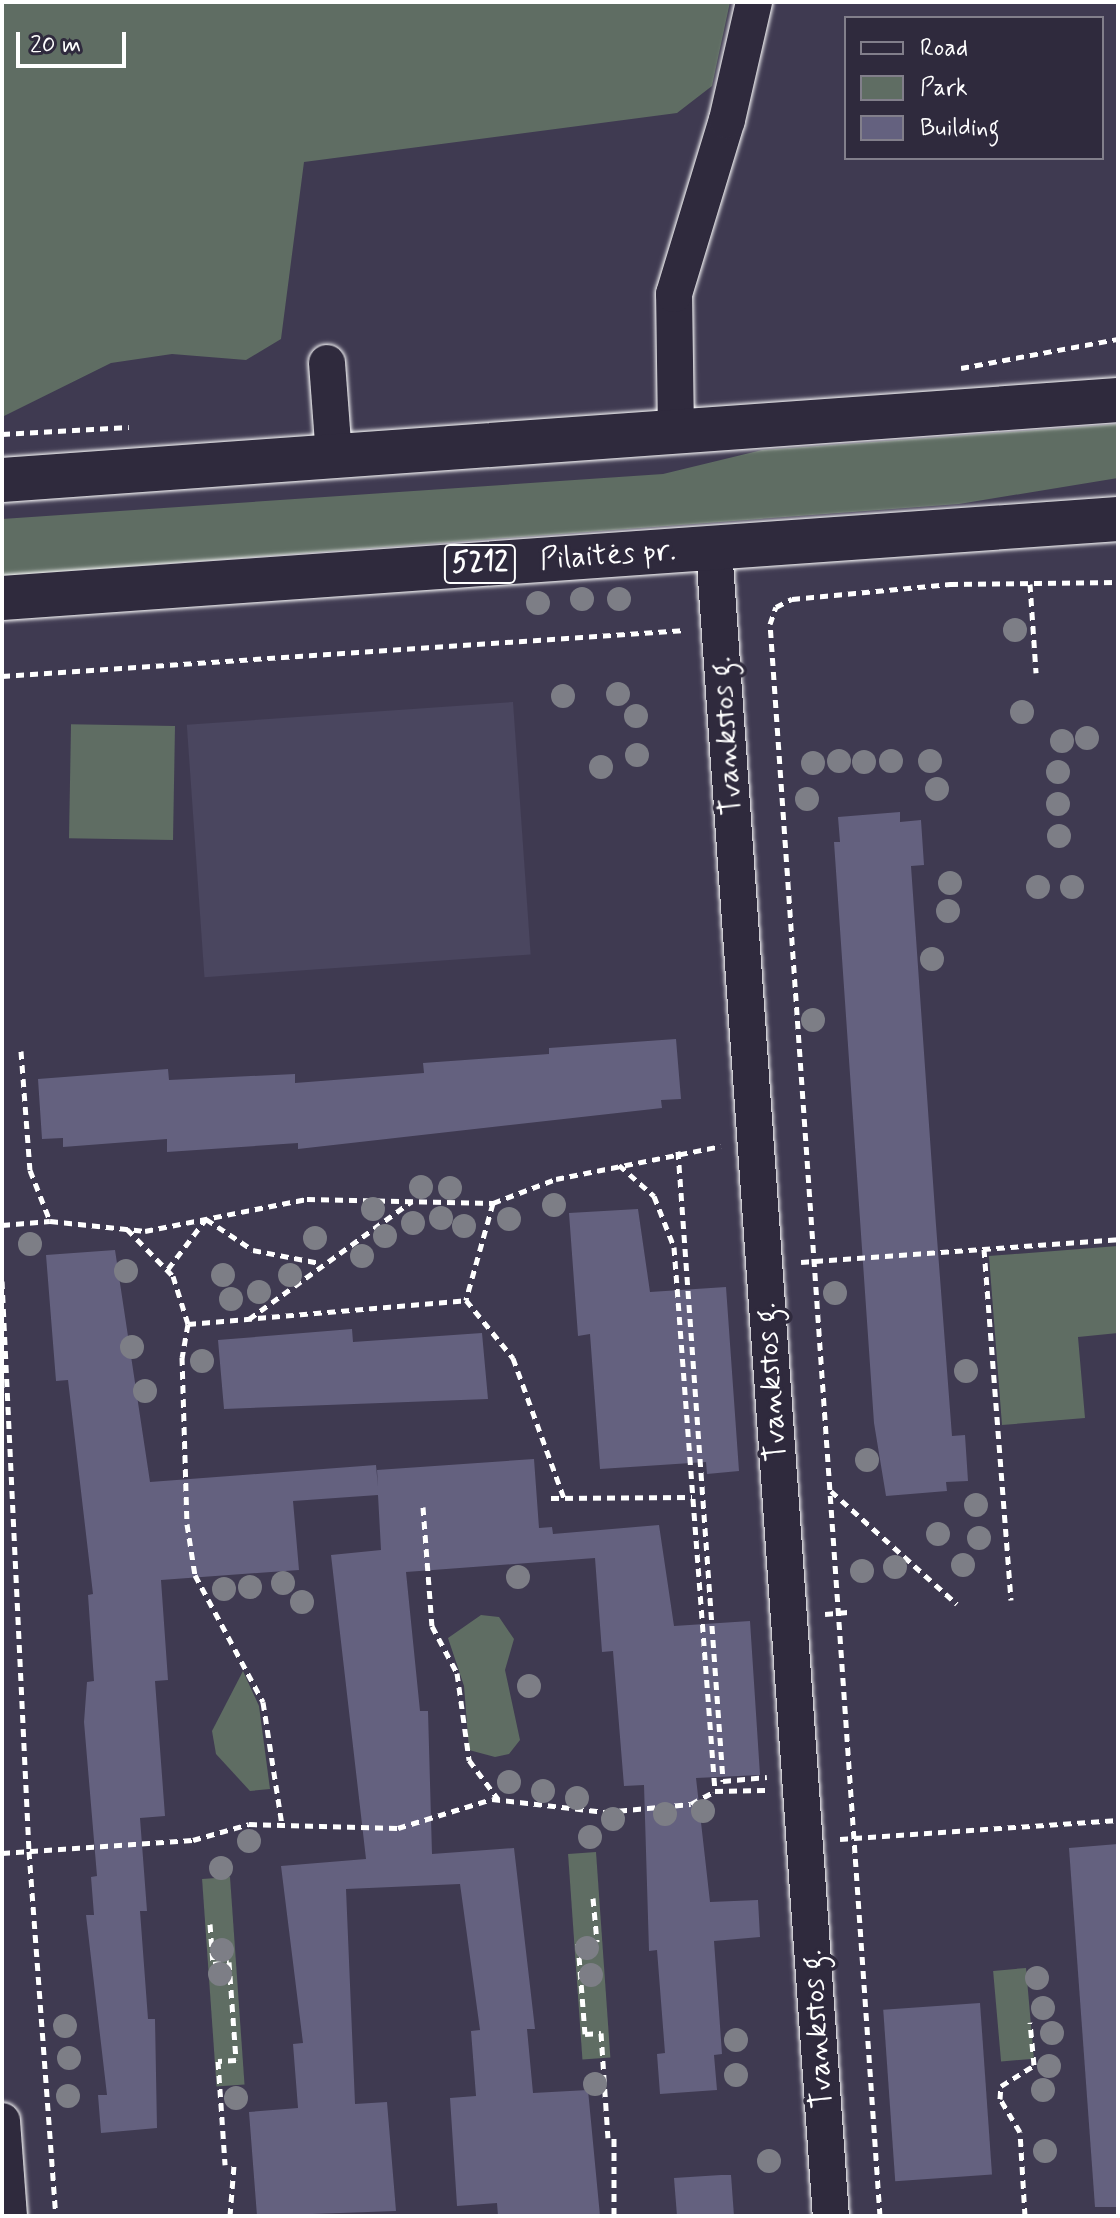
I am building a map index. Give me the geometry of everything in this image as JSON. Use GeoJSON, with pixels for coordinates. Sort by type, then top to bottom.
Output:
{"type":"FeatureCollection","features":[{"type":"Feature","properties":{"kind":"main road"},"geometry":{"type":"LineString","coordinates":[[8,481],[1118,400]]}},
{"type":"Feature","properties":{"kind":"main road","name":"Pilaitės pr."},"geometry":{"type":"LineString","coordinates":[[2,598],[1118,519]]}},
{"type":"Feature","properties":{"kind":"street"},"geometry":{"type":"LineString","coordinates":[[676,433],[674,294],[727,120],[754,2]]}},
{"type":"Feature","properties":{"kind":"street"},"geometry":{"type":"LineString","coordinates":[[327,363],[334,457]]}},
{"type":"Feature","properties":{"kind":"street","name":"Tvankstos g."},"geometry":{"type":"LineString","coordinates":[[714,549],[831,2216]]}},
{"type":"Feature","properties":{"kind":"street"},"geometry":{"type":"LineString","coordinates":[[2,2121],[9,2216]]}},
{"type":"Feature","properties":{"kind":"path"},"geometry":{"type":"LineString","coordinates":[[952,369],[1118,339]]}},
{"type":"Feature","properties":{"kind":"path"},"geometry":{"type":"LineString","coordinates":[[2,434],[143,426]]}},
{"type":"Feature","properties":{"kind":"path"},"geometry":{"type":"LineString","coordinates":[[880,2216],[770,624],[776,607],[792,599],[1030,584],[1118,582]]}},
{"type":"Feature","properties":{"kind":"path"},"geometry":{"type":"LineString","coordinates":[[1030,584],[1036,673]]}},
{"type":"Feature","properties":{"kind":"path"},"geometry":{"type":"LineString","coordinates":[[2,676],[770,624]]}},
{"type":"Feature","properties":{"kind":"path"},"geometry":{"type":"LineString","coordinates":[[21,1051],[30,1170],[50,1221]]}},
{"type":"Feature","properties":{"kind":"path"},"geometry":{"type":"LineString","coordinates":[[2,1225],[50,1221],[127,1229],[206,1219],[307,1199],[493,1203],[619,1165],[678,1151],[756,1142]]}},
{"type":"Feature","properties":{"kind":"path"},"geometry":{"type":"LineString","coordinates":[[2,1853],[193,1840],[249,1824],[398,1828],[498,1799],[605,1812],[691,1804],[715,1791],[774,1792],[773,1777],[723,1781],[678,1151]]}},
{"type":"Feature","properties":{"kind":"path"},"geometry":{"type":"LineString","coordinates":[[619,1165],[654,1196],[674,1247],[715,1791]]}},
{"type":"Feature","properties":{"kind":"path"},"geometry":{"type":"LineString","coordinates":[[248,1319],[308,1281],[320,1263],[412,1201]]}},
{"type":"Feature","properties":{"kind":"path"},"geometry":{"type":"LineString","coordinates":[[466,1300],[493,1203]]}},
{"type":"Feature","properties":{"kind":"path"},"geometry":{"type":"LineString","coordinates":[[206,1219],[253,1250],[320,1263]]}},
{"type":"Feature","properties":{"kind":"path"},"geometry":{"type":"LineString","coordinates":[[168,1269],[206,1219]]}},
{"type":"Feature","properties":{"kind":"path"},"geometry":{"type":"LineString","coordinates":[[127,1229],[168,1269],[188,1324],[182,1357],[187,1524],[195,1575],[263,1702],[282,1825]]}},
{"type":"Feature","properties":{"kind":"path"},"geometry":{"type":"LineString","coordinates":[[764,1265],[1118,1239]]}},
{"type":"Feature","properties":{"kind":"path"},"geometry":{"type":"LineString","coordinates":[[984,1249],[1011,1600]]}},
{"type":"Feature","properties":{"kind":"path"},"geometry":{"type":"LineString","coordinates":[[2,1281],[29,1851],[56,2216]]}},
{"type":"Feature","properties":{"kind":"path"},"geometry":{"type":"LineString","coordinates":[[188,1324],[466,1300]]}},
{"type":"Feature","properties":{"kind":"path"},"geometry":{"type":"LineString","coordinates":[[466,1300],[513,1358],[564,1498]]}},
{"type":"Feature","properties":{"kind":"path"},"geometry":{"type":"LineString","coordinates":[[831,1491],[957,1604]]}},
{"type":"Feature","properties":{"kind":"path"},"geometry":{"type":"LineString","coordinates":[[551,1498],[692,1497]]}},
{"type":"Feature","properties":{"kind":"path"},"geometry":{"type":"LineString","coordinates":[[423,1507],[432,1626],[457,1673],[469,1760],[498,1799]]}},
{"type":"Feature","properties":{"kind":"path"},"geometry":{"type":"LineString","coordinates":[[804,1841],[1118,1820]]}},
{"type":"Feature","properties":{"kind":"path"},"geometry":{"type":"LineString","coordinates":[[593,1898],[597,1942],[578,1943],[585,2034],[601,2033],[611,2138],[614,2216]]}},
{"type":"Feature","properties":{"kind":"path"},"geometry":{"type":"LineString","coordinates":[[210,1924],[213,1964],[229,1962],[236,2060],[218,2061],[225,2165]]}},
{"type":"Feature","properties":{"kind":"path"},"geometry":{"type":"LineString","coordinates":[[1025,2216],[1020,2132],[1000,2099],[1001,2086],[1034,2065],[1030,2022]]}},
{"type":"Feature","properties":{"kind":"path"},"geometry":{"type":"LineString","coordinates":[[230,2216],[234,2165]]}},
{"type":"Feature","properties":{"kind":"shaded area"},"geometry":{"type":"Polygon","coordinates":[[[513,702],[531,954],[204,977],[187,725],[513,702]]]}},
{"type":"Feature","properties":{"kind":"green space"},"geometry":{"type":"Polygon","coordinates":[[[2,2],[730,2],[712,86],[677,113],[304,162],[281,339],[246,360],[172,354],[111,363],[2,417],[2,2]]]}},
{"type":"Feature","properties":{"kind":"green space"},"geometry":{"type":"Polygon","coordinates":[[[1118,424],[1118,478],[959,504],[2,576],[2,519],[663,474],[762,450],[1118,424]]]}},
{"type":"Feature","properties":{"kind":"green space"},"geometry":{"type":"Polygon","coordinates":[[[71,724],[175,726],[173,840],[69,838],[71,724]]]}},
{"type":"Feature","properties":{"kind":"green space"},"geometry":{"type":"Polygon","coordinates":[[[1118,1246],[1118,1333],[1078,1337],[1085,1418],[1002,1425],[989,1256],[1118,1246]]]}},
{"type":"Feature","properties":{"kind":"green space"},"geometry":{"type":"Polygon","coordinates":[[[481,1615],[499,1617],[514,1639],[505,1670],[520,1740],[509,1754],[495,1757],[469,1750],[464,1686],[448,1638],[481,1615]]]}},
{"type":"Feature","properties":{"kind":"green space"},"geometry":{"type":"Polygon","coordinates":[[[243,1671],[259,1706],[270,1789],[250,1791],[216,1754],[212,1731],[243,1671]]]}},
{"type":"Feature","properties":{"kind":"green space"},"geometry":{"type":"Polygon","coordinates":[[[596,1852],[610,2057],[582,2059],[568,1854],[596,1852]]]}},
{"type":"Feature","properties":{"kind":"green space"},"geometry":{"type":"Polygon","coordinates":[[[230,1877],[245,2084],[217,2086],[202,1879],[230,1877]]]}},
{"type":"Feature","properties":{"kind":"green space"},"geometry":{"type":"Polygon","coordinates":[[[1026,1968],[1034,2059],[1001,2062],[993,1971],[1026,1968]]]}},
{"type":"Feature","properties":{"kind":"building"},"geometry":{"type":"Polygon","coordinates":[[[900,812],[900,822],[921,820],[924,865],[911,866],[936,1225],[952,1436],[965,1435],[968,1481],[946,1482],[947,1491],[886,1496],[874,1423],[834,842],[840,842],[838,817],[900,812]]]}},
{"type":"Feature","properties":{"kind":"building"},"geometry":{"type":"Polygon","coordinates":[[[676,1039],[681,1099],[661,1100],[662,1108],[298,1149],[298,1143],[167,1152],[167,1139],[63,1147],[63,1138],[42,1139],[38,1079],[168,1069],[169,1080],[295,1074],[295,1083],[424,1073],[423,1063],[549,1054],[549,1048],[676,1039]]]}},
{"type":"Feature","properties":{"kind":"building"},"geometry":{"type":"Polygon","coordinates":[[[638,1209],[650,1292],[726,1287],[739,1471],[707,1474],[706,1462],[600,1469],[590,1334],[578,1336],[569,1213],[638,1209]]]}},
{"type":"Feature","properties":{"kind":"building"},"geometry":{"type":"Polygon","coordinates":[[[115,1250],[150,1482],[376,1465],[378,1487],[377,1470],[534,1459],[539,1528],[552,1527],[553,1534],[659,1525],[674,1626],[750,1621],[760,1775],[696,1778],[710,1902],[758,1900],[760,1937],[714,1941],[722,2054],[714,2055],[717,2090],[660,2094],[657,2054],[665,2053],[657,1950],[649,1951],[644,1785],[624,1786],[613,1651],[602,1652],[595,1558],[406,1572],[420,1711],[428,1711],[432,1854],[514,1848],[535,2029],[527,2029],[533,2093],[588,2090],[600,2216],[498,2216],[497,2203],[457,2206],[450,2098],[476,2096],[471,2031],[480,2030],[460,1884],[346,1889],[355,2104],[387,2102],[396,2211],[257,2216],[249,2112],[298,2108],[293,2044],[303,2043],[281,1866],[366,1859],[331,1555],[381,1550],[378,1495],[293,1501],[299,1570],[161,1580],[168,1680],[155,1681],[165,1816],[140,1818],[147,1911],[140,1911],[148,2019],[155,2019],[157,2128],[101,2133],[98,2095],[107,2095],[86,1915],[94,1915],[91,1877],[97,1876],[84,1722],[87,1682],[94,1681],[88,1595],[93,1594],[68,1380],[56,1381],[46,1255],[115,1250]]]}},
{"type":"Feature","properties":{"kind":"building"},"geometry":{"type":"Polygon","coordinates":[[[352,1329],[353,1342],[482,1333],[488,1399],[224,1409],[218,1340],[352,1329]]]}},
{"type":"Feature","properties":{"kind":"building"},"geometry":{"type":"Polygon","coordinates":[[[1118,1844],[1118,2207],[1095,2207],[1069,1848],[1118,1844]]]}},
{"type":"Feature","properties":{"kind":"building"},"geometry":{"type":"Polygon","coordinates":[[[980,2003],[992,2175],[895,2181],[883,2010],[980,2003]]]}},
{"type":"Feature","properties":{"kind":"building"},"geometry":{"type":"Polygon","coordinates":[[[731,2175],[734,2216],[677,2216],[674,2178],[731,2175]]]}}]}
